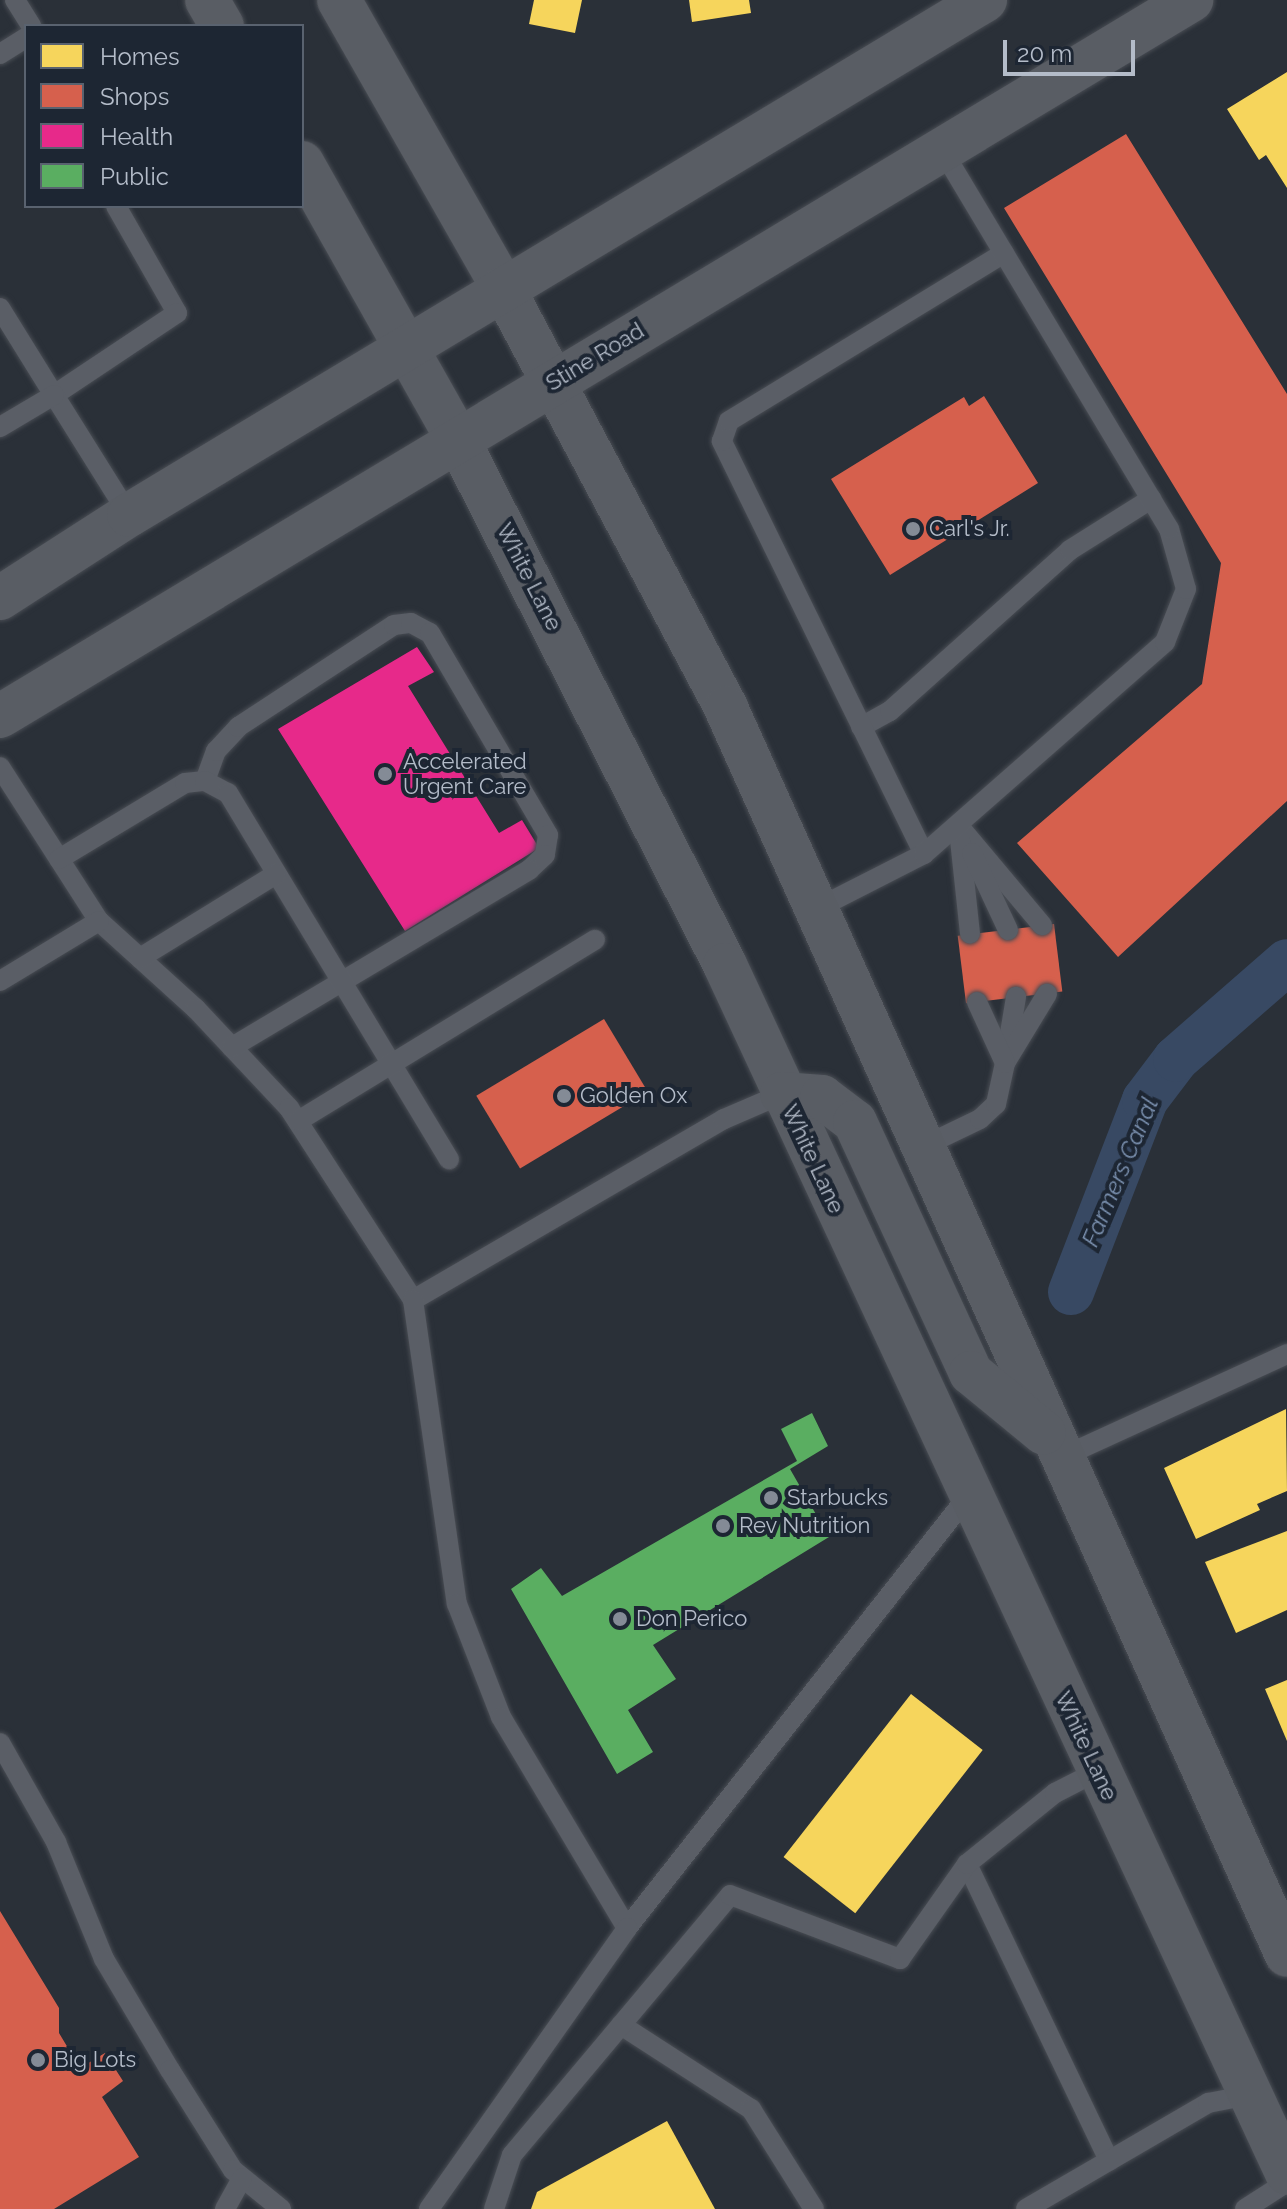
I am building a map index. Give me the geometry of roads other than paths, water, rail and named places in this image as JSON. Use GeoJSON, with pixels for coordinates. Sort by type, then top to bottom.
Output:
{"type":"FeatureCollection","features":[{"type":"Feature","properties":{"kind":"main road"},"geometry":{"type":"LineString","coordinates":[[207,0],[221,24]]}},
{"type":"Feature","properties":{"kind":"main road"},"geometry":{"type":"LineString","coordinates":[[339,0],[554,381],[726,708],[1056,1449],[1287,1955]]}},
{"type":"Feature","properties":{"kind":"main road"},"geometry":{"type":"LineString","coordinates":[[0,598],[129,515],[985,0]]}},
{"type":"Feature","properties":{"kind":"main road","name":"Stine Road"},"geometry":{"type":"LineString","coordinates":[[0,716],[1191,0]]}},
{"type":"Feature","properties":{"kind":"main road","name":"White Lane"},"geometry":{"type":"LineString","coordinates":[[304,166],[458,440],[633,779],[1098,1771],[1268,2100],[1287,2173]]}},
{"type":"Feature","properties":{"kind":"main road"},"geometry":{"type":"LineString","coordinates":[[782,1094],[822,1097],[855,1122],[971,1373],[1056,1449]]}},
{"type":"Feature","properties":{"kind":"lane"},"geometry":{"type":"LineString","coordinates":[[15,0],[30,24]]}},
{"type":"Feature","properties":{"kind":"lane"},"geometry":{"type":"LineString","coordinates":[[0,54],[24,39]]}},
{"type":"Feature","properties":{"kind":"lane"},"geometry":{"type":"LineString","coordinates":[[814,910],[924,854],[958,825],[1165,642],[1186,589],[1169,529],[942,149]]}},
{"type":"Feature","properties":{"kind":"lane"},"geometry":{"type":"LineString","coordinates":[[0,427],[177,313],[117,208]]}},
{"type":"Feature","properties":{"kind":"lane"},"geometry":{"type":"LineString","coordinates":[[924,854],[722,441],[729,421],[1004,253]]}},
{"type":"Feature","properties":{"kind":"lane"},"geometry":{"type":"LineString","coordinates":[[0,308],[129,515]]}},
{"type":"Feature","properties":{"kind":"lane"},"geometry":{"type":"LineString","coordinates":[[861,727],[890,711],[1070,550],[1151,499]]}},
{"type":"Feature","properties":{"kind":"lane"},"geometry":{"type":"LineString","coordinates":[[205,781],[216,751],[238,727],[394,625],[411,623],[430,633],[548,835],[545,855],[232,1047]]}},
{"type":"Feature","properties":{"kind":"lane"},"geometry":{"type":"LineString","coordinates":[[0,767],[99,921],[232,1047],[298,1121],[413,1300],[457,1604],[501,1717],[627,1928]]}},
{"type":"Feature","properties":{"kind":"lane"},"geometry":{"type":"LineString","coordinates":[[59,859],[185,783],[205,781],[228,793],[449,1159]]}},
{"type":"Feature","properties":{"kind":"lane"},"geometry":{"type":"LineString","coordinates":[[958,825],[1042,925]]}},
{"type":"Feature","properties":{"kind":"lane"},"geometry":{"type":"LineString","coordinates":[[958,825],[1008,930]]}},
{"type":"Feature","properties":{"kind":"lane"},"geometry":{"type":"LineString","coordinates":[[958,825],[970,933]]}},
{"type":"Feature","properties":{"kind":"lane"},"geometry":{"type":"LineString","coordinates":[[140,958],[276,874]]}},
{"type":"Feature","properties":{"kind":"lane"},"geometry":{"type":"LineString","coordinates":[[0,981],[99,921]]}},
{"type":"Feature","properties":{"kind":"lane"},"geometry":{"type":"LineString","coordinates":[[298,1121],[595,940]]}},
{"type":"Feature","properties":{"kind":"lane"},"geometry":{"type":"LineString","coordinates":[[1005,1063],[1047,994]]}},
{"type":"Feature","properties":{"kind":"lane"},"geometry":{"type":"LineString","coordinates":[[922,1147],[996,1104],[1016,997]]}},
{"type":"Feature","properties":{"kind":"lane"},"geometry":{"type":"LineString","coordinates":[[977,1002],[1005,1063]]}},
{"type":"Feature","properties":{"kind":"lane"},"geometry":{"type":"LineString","coordinates":[[413,1300],[724,1119],[782,1094]]}},
{"type":"Feature","properties":{"kind":"lane"},"geometry":{"type":"LineString","coordinates":[[1056,1449],[1287,1354]]}},
{"type":"Feature","properties":{"kind":"lane"},"geometry":{"type":"LineString","coordinates":[[429,2209],[627,1928],[968,1496]]}},
{"type":"Feature","properties":{"kind":"lane"},"geometry":{"type":"LineString","coordinates":[[0,1743],[56,1842],[104,1959],[242,2178],[281,2209]]}},
{"type":"Feature","properties":{"kind":"lane"},"geometry":{"type":"LineString","coordinates":[[494,2209],[512,2155],[730,1895],[900,1959],[967,1864],[1055,1793],[1098,1771]]}},
{"type":"Feature","properties":{"kind":"lane"},"geometry":{"type":"LineString","coordinates":[[967,1864],[1109,2161]]}},
{"type":"Feature","properties":{"kind":"lane"},"geometry":{"type":"LineString","coordinates":[[621,2025],[751,2109],[814,2209]]}},
{"type":"Feature","properties":{"kind":"lane"},"geometry":{"type":"LineString","coordinates":[[1026,2209],[1208,2103],[1268,2100]]}},
{"type":"Feature","properties":{"kind":"lane"},"geometry":{"type":"LineString","coordinates":[[225,2209],[242,2178]]}},
{"type":"Feature","properties":{"kind":"lane"},"geometry":{"type":"LineString","coordinates":[[1245,2209],[1287,2182]]}},
{"type":"Feature","properties":{"kind":"waterway","name":"Farmers Canal"},"geometry":{"type":"LineString","coordinates":[[1071,1292],[1145,1100],[1176,1059],[1287,962]]}},
{"type":"Feature","properties":{"kind":"place","name":"Carl's Jr."},"geometry":{"type":"Point","coordinates":[913,529]}},
{"type":"Feature","properties":{"kind":"place","name":"Accelerated Urgent Care"},"geometry":{"type":"Point","coordinates":[385,774]}},
{"type":"Feature","properties":{"kind":"place","name":"Golden Ox"},"geometry":{"type":"Point","coordinates":[564,1096]}},
{"type":"Feature","properties":{"kind":"place","name":"Starbucks"},"geometry":{"type":"Point","coordinates":[771,1498]}},
{"type":"Feature","properties":{"kind":"place","name":"Rev Nutrition"},"geometry":{"type":"Point","coordinates":[723,1526]}},
{"type":"Feature","properties":{"kind":"place","name":"Don Perico"},"geometry":{"type":"Point","coordinates":[620,1619]}},
{"type":"Feature","properties":{"kind":"place","name":"Big Lots"},"geometry":{"type":"Point","coordinates":[38,2060]}}]}
